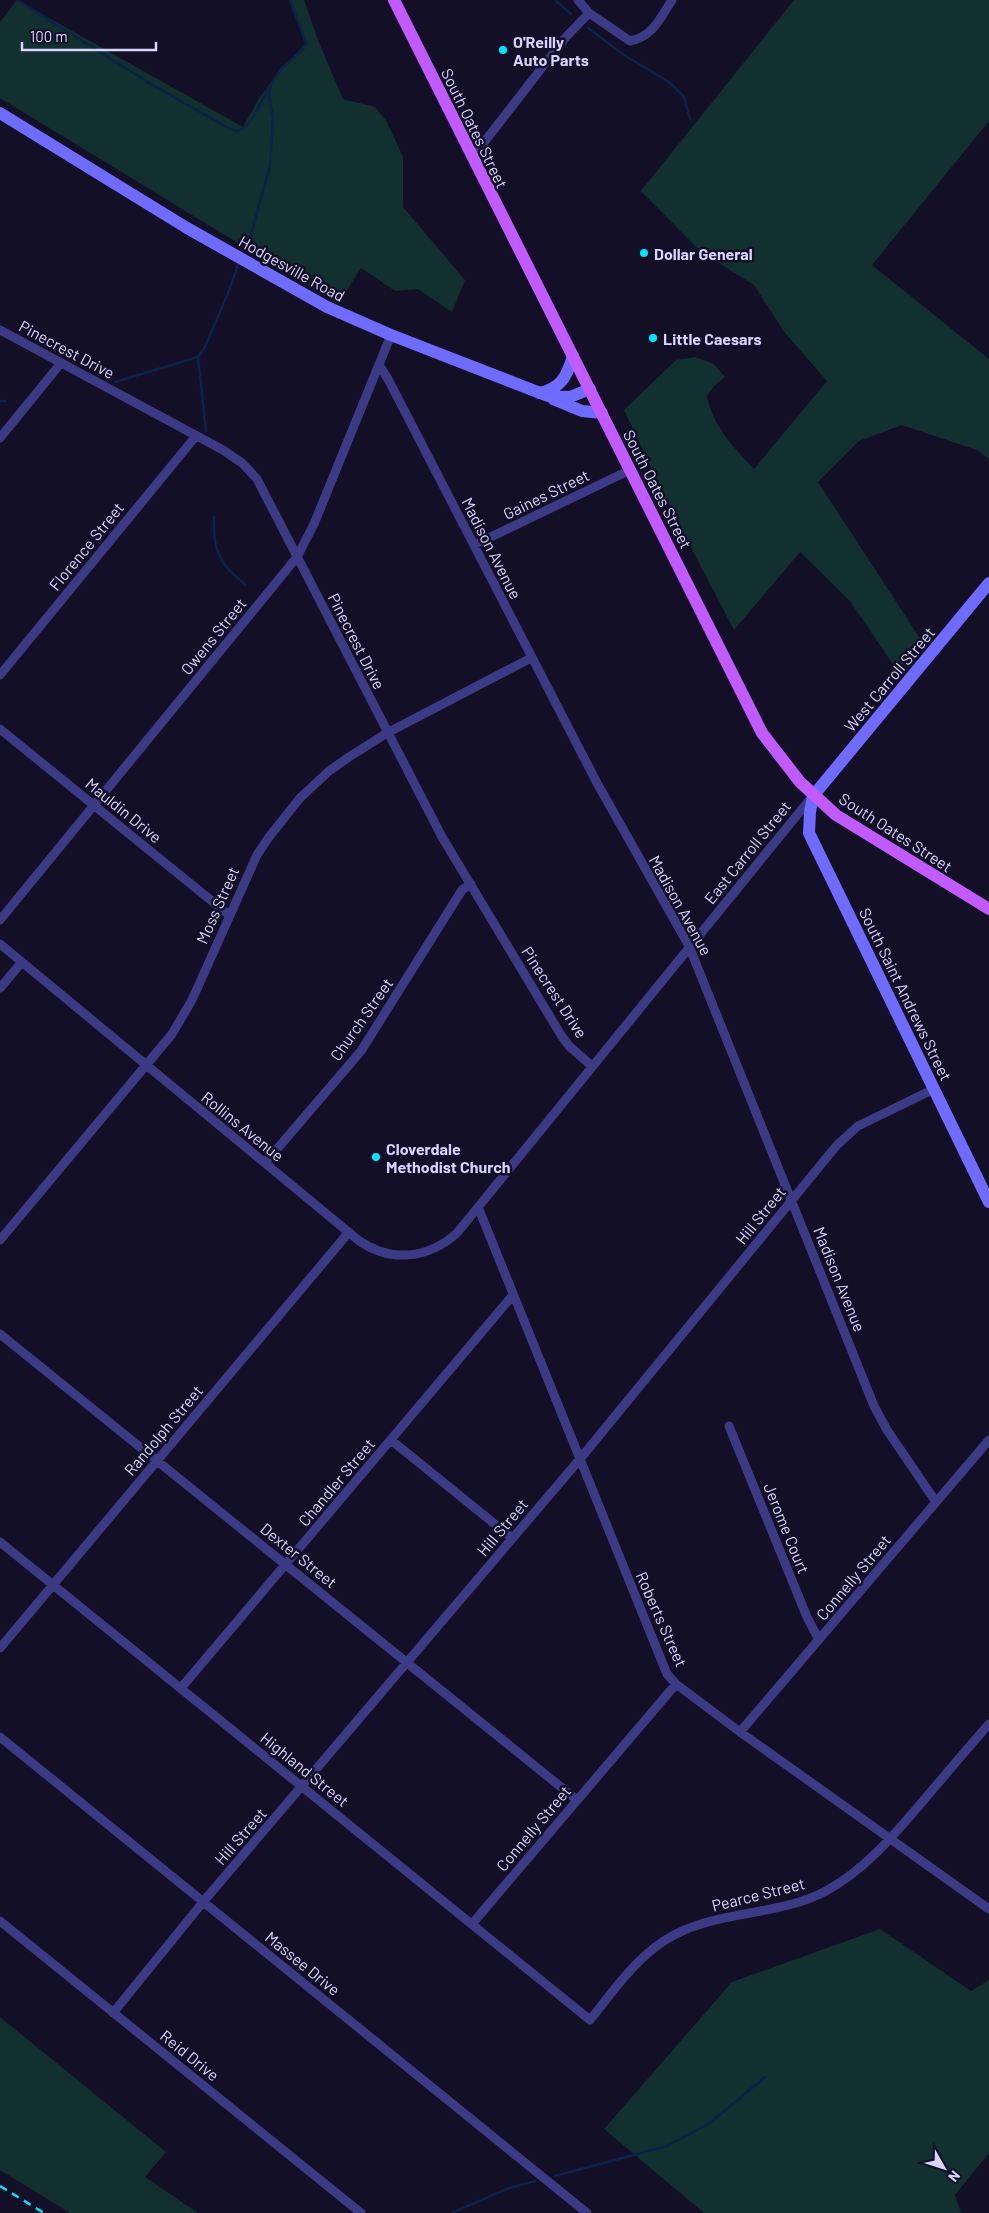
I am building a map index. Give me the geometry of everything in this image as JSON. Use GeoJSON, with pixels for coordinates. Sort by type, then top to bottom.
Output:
{"type":"FeatureCollection","features":[{"type":"Feature","properties":{"kind":"main road","name":"South Oates Street"},"geometry":{"type":"LineString","coordinates":[[394,0],[762,733],[789,770],[813,796],[854,828],[989,909]]}},
{"type":"Feature","properties":{"kind":"street"},"geometry":{"type":"LineString","coordinates":[[578,0],[589,13],[630,41],[642,39],[653,29],[672,0]]}},
{"type":"Feature","properties":{"kind":"street"},"geometry":{"type":"LineString","coordinates":[[471,156],[482,145],[565,38],[589,13]]}},
{"type":"Feature","properties":{"kind":"street","name":"Hodgesville Road"},"geometry":{"type":"LineString","coordinates":[[0,113],[97,174],[273,278],[327,307],[391,335],[544,395],[570,397],[590,388]]}},
{"type":"Feature","properties":{"kind":"street","name":"Pinecrest Drive"},"geometry":{"type":"LineString","coordinates":[[0,330],[223,450],[250,470],[264,491],[387,733],[442,836],[561,1035],[569,1046],[592,1066]]}},
{"type":"Feature","properties":{"kind":"street","name":"Owens Street"},"geometry":{"type":"LineString","coordinates":[[0,920],[297,557],[314,524],[391,335]]}},
{"type":"Feature","properties":{"kind":"street"},"geometry":{"type":"LineString","coordinates":[[544,395],[564,380],[573,356]]}},
{"type":"Feature","properties":{"kind":"street"},"geometry":{"type":"LineString","coordinates":[[0,438],[61,363]]}},
{"type":"Feature","properties":{"kind":"street","name":"Madison Avenue"},"geometry":{"type":"LineString","coordinates":[[379,365],[624,835],[689,946],[874,1406],[887,1430],[936,1502]]}},
{"type":"Feature","properties":{"kind":"street"},"geometry":{"type":"LineString","coordinates":[[544,395],[582,411],[602,413]]}},
{"type":"Feature","properties":{"kind":"street","name":"Florence Street"},"geometry":{"type":"LineString","coordinates":[[0,675],[196,436]]}},
{"type":"Feature","properties":{"kind":"street","name":"Gaines Street"},"geometry":{"type":"LineString","coordinates":[[474,545],[630,470]]}},
{"type":"Feature","properties":{"kind":"street","name":"West Carroll Street"},"geometry":{"type":"LineString","coordinates":[[813,796],[989,583]]}},
{"type":"Feature","properties":{"kind":"street","name":"Moss Street"},"geometry":{"type":"LineString","coordinates":[[0,1240],[159,1052],[182,1018],[257,855],[268,837],[300,798],[329,771],[387,733],[531,658]]}},
{"type":"Feature","properties":{"kind":"street","name":"Mauldin Drive"},"geometry":{"type":"LineString","coordinates":[[0,729],[229,915]]}},
{"type":"Feature","properties":{"kind":"street","name":"East Carroll Street"},"geometry":{"type":"LineString","coordinates":[[478,1207],[813,796]]}},
{"type":"Feature","properties":{"kind":"street","name":"South Saint Andrews Street"},"geometry":{"type":"LineString","coordinates":[[813,796],[809,833],[989,1202]]}},
{"type":"Feature","properties":{"kind":"street","name":"Church Street"},"geometry":{"type":"LineString","coordinates":[[265,1164],[361,1051],[462,890],[471,884]]}},
{"type":"Feature","properties":{"kind":"street","name":"Rollins Avenue"},"geometry":{"type":"LineString","coordinates":[[0,944],[265,1164],[349,1232],[376,1250],[395,1255],[415,1255],[434,1249],[450,1239],[478,1207]]}},
{"type":"Feature","properties":{"kind":"street"},"geometry":{"type":"LineString","coordinates":[[0,988],[22,962]]}},
{"type":"Feature","properties":{"kind":"street","name":"Hill Street"},"geometry":{"type":"LineString","coordinates":[[114,2013],[203,1902],[580,1459],[847,1134],[873,1118],[934,1089]]}},
{"type":"Feature","properties":{"kind":"street","name":"Roberts Street"},"geometry":{"type":"LineString","coordinates":[[478,1207],[662,1664],[676,1684],[740,1732],[989,1909]]}},
{"type":"Feature","properties":{"kind":"street","name":"Randolph Street"},"geometry":{"type":"LineString","coordinates":[[0,1648],[349,1232]]}},
{"type":"Feature","properties":{"kind":"street","name":"Chandler Street"},"geometry":{"type":"LineString","coordinates":[[181,1688],[513,1295]]}},
{"type":"Feature","properties":{"kind":"street","name":"Dexter Street"},"geometry":{"type":"LineString","coordinates":[[0,1334],[577,1800]]}},
{"type":"Feature","properties":{"kind":"street","name":"Jerome Court"},"geometry":{"type":"LineString","coordinates":[[729,1426],[807,1616],[819,1640]]}},
{"type":"Feature","properties":{"kind":"street"},"geometry":{"type":"LineString","coordinates":[[391,1440],[512,1538]]}},
{"type":"Feature","properties":{"kind":"street","name":"Connelly Street"},"geometry":{"type":"LineString","coordinates":[[740,1732],[989,1440]]}},
{"type":"Feature","properties":{"kind":"street","name":"Highland Street"},"geometry":{"type":"LineString","coordinates":[[0,1542],[590,2020]]}},
{"type":"Feature","properties":{"kind":"street","name":"Connelly Street"},"geometry":{"type":"LineString","coordinates":[[472,1924],[676,1684]]}},
{"type":"Feature","properties":{"kind":"street","name":"Pearce Street"},"geometry":{"type":"LineString","coordinates":[[590,2020],[643,1957],[674,1934],[707,1922],[809,1898],[848,1878],[891,1839],[989,1724]]}},
{"type":"Feature","properties":{"kind":"street","name":"Massee Drive"},"geometry":{"type":"LineString","coordinates":[[0,1737],[587,2213]]}},
{"type":"Feature","properties":{"kind":"street","name":"Reid Drive"},"geometry":{"type":"LineString","coordinates":[[0,1921],[361,2213]]}},
{"type":"Feature","properties":{"kind":"green space"},"geometry":{"type":"Polygon","coordinates":[[[17,0],[243,127],[258,100],[278,73],[305,44],[291,0],[304,0],[318,40],[343,99],[375,107],[387,122],[403,157],[403,207],[465,280],[452,312],[418,289],[395,291],[361,268],[338,304],[0,98],[0,22],[17,0]]]}},
{"type":"Feature","properties":{"kind":"green space"},"geometry":{"type":"Polygon","coordinates":[[[794,0],[989,0],[989,121],[872,265],[989,359],[989,459],[977,450],[902,425],[859,441],[818,482],[925,646],[900,675],[850,601],[800,552],[734,630],[669,505],[624,410],[676,360],[695,357],[714,364],[725,377],[714,386],[707,396],[710,407],[725,436],[754,469],[827,381],[785,333],[754,285],[701,252],[641,191],[794,0]]]}},
{"type":"Feature","properties":{"kind":"green space"},"geometry":{"type":"Polygon","coordinates":[[[880,1929],[971,1991],[989,1980],[989,2153],[955,2195],[961,2213],[704,2213],[604,2129],[732,1982],[880,1929]]]}},
{"type":"Feature","properties":{"kind":"green space"},"geometry":{"type":"Polygon","coordinates":[[[0,2017],[166,2152],[145,2177],[198,2213],[70,2213],[0,2170],[0,2017]]]}},
{"type":"Feature","properties":{"kind":"waterway"},"geometry":{"type":"LineString","coordinates":[[17,0],[151,84],[230,129],[238,131],[246,126],[270,86]]}},
{"type":"Feature","properties":{"kind":"waterway"},"geometry":{"type":"LineString","coordinates":[[246,252],[270,166],[273,119],[269,96],[270,86],[282,68],[304,48],[306,43],[290,0]]}},
{"type":"Feature","properties":{"kind":"waterway"},"geometry":{"type":"LineString","coordinates":[[555,0],[571,14]]}},
{"type":"Feature","properties":{"kind":"waterway"},"geometry":{"type":"LineString","coordinates":[[588,28],[624,55],[669,82],[684,97],[690,119]]}},
{"type":"Feature","properties":{"kind":"waterway"},"geometry":{"type":"LineString","coordinates":[[115,382],[198,357],[205,347],[238,265]]}},
{"type":"Feature","properties":{"kind":"waterway"},"geometry":{"type":"LineString","coordinates":[[198,357],[206,431]]}},
{"type":"Feature","properties":{"kind":"waterway"},"geometry":{"type":"LineString","coordinates":[[0,401],[6,401]]}},
{"type":"Feature","properties":{"kind":"waterway"},"geometry":{"type":"LineString","coordinates":[[214,517],[214,538],[219,555],[229,570],[245,584]]}},
{"type":"Feature","properties":{"kind":"waterway"},"geometry":{"type":"LineString","coordinates":[[555,2176],[667,2146],[710,2123],[765,2077]]}},
{"type":"Feature","properties":{"kind":"waterway"},"geometry":{"type":"LineString","coordinates":[[452,2213],[509,2188],[535,2181]]}},
{"type":"Feature","properties":{"kind":"railway"},"geometry":{"type":"LineString","coordinates":[[0,2186],[44,2213]]}},
{"type":"Feature","properties":{"kind":"place","name":"O'Reilly Auto Parts"},"geometry":{"type":"Point","coordinates":[503,50]}},
{"type":"Feature","properties":{"kind":"place","name":"Dollar General"},"geometry":{"type":"Point","coordinates":[644,253]}},
{"type":"Feature","properties":{"kind":"place","name":"Little Caesars"},"geometry":{"type":"Point","coordinates":[653,338]}},
{"type":"Feature","properties":{"kind":"place","name":"Cloverdale Methodist Church"},"geometry":{"type":"Point","coordinates":[376,1157]}}]}
